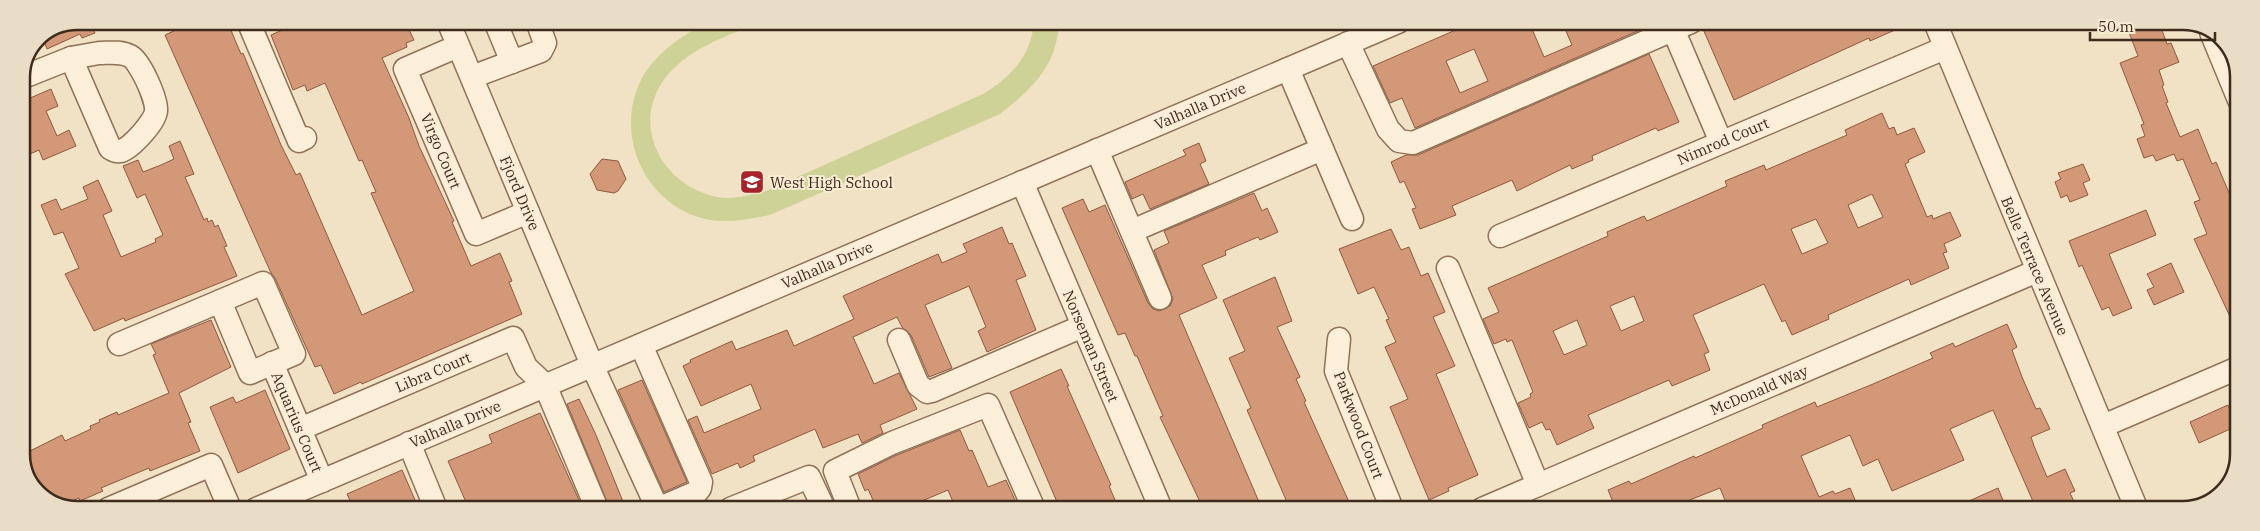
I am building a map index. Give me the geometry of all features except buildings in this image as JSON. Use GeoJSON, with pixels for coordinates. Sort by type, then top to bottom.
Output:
{"type":"FeatureCollection","features":[{"type":"Feature","properties":{"kind":"street"},"geometry":{"type":"LineString","coordinates":[[257,30],[299,141],[305,138]]}},
{"type":"Feature","properties":{"kind":"street","name":"Fjord Drive"},"geometry":{"type":"LineString","coordinates":[[451,30],[592,365],[654,501]]}},
{"type":"Feature","properties":{"kind":"street"},"geometry":{"type":"LineString","coordinates":[[498,30],[512,62]]}},
{"type":"Feature","properties":{"kind":"street"},"geometry":{"type":"LineString","coordinates":[[472,77],[541,51],[545,43],[540,30]]}},
{"type":"Feature","properties":{"kind":"street","name":"Valhalla Drive"},"geometry":{"type":"LineString","coordinates":[[279,501],[409,443],[1379,30]]}},
{"type":"Feature","properties":{"kind":"street"},"geometry":{"type":"LineString","coordinates":[[1348,43],[1388,129],[1399,141],[1413,143],[1667,30]]}},
{"type":"Feature","properties":{"kind":"street"},"geometry":{"type":"LineString","coordinates":[[1680,30],[1721,142]]}},
{"type":"Feature","properties":{"kind":"street","name":"Belle Terrace Avenue"},"geometry":{"type":"LineString","coordinates":[[1938,30],[2133,501]]}},
{"type":"Feature","properties":{"kind":"street"},"geometry":{"type":"LineString","coordinates":[[2216,44],[2230,80]]}},
{"type":"Feature","properties":{"kind":"street","name":"Virgo Court"},"geometry":{"type":"LineString","coordinates":[[458,46],[405,69],[476,234],[528,212]]}},
{"type":"Feature","properties":{"kind":"street","name":"Nimrod Court"},"geometry":{"type":"LineString","coordinates":[[1500,236],[1946,48]]}},
{"type":"Feature","properties":{"kind":"street"},"geometry":{"type":"LineString","coordinates":[[30,74],[71,58],[99,53],[122,53],[131,56],[138,63],[155,102],[156,112],[153,121],[139,137],[122,151],[110,148],[71,58]]}},
{"type":"Feature","properties":{"kind":"street"},"geometry":{"type":"LineString","coordinates":[[1288,69],[1352,219]]}},
{"type":"Feature","properties":{"kind":"street"},"geometry":{"type":"LineString","coordinates":[[1132,232],[1322,149]]}},
{"type":"Feature","properties":{"kind":"street"},"geometry":{"type":"LineString","coordinates":[[1097,150],[1160,298]]}},
{"type":"Feature","properties":{"kind":"street","name":"Norseman Street"},"geometry":{"type":"LineString","coordinates":[[1022,182],[1158,501]]}},
{"type":"Feature","properties":{"kind":"street"},"geometry":{"type":"LineString","coordinates":[[1448,268],[1538,485]]}},
{"type":"Feature","properties":{"kind":"street","name":"McDonald Way"},"geometry":{"type":"LineString","coordinates":[[1501,501],[2037,271]]}},
{"type":"Feature","properties":{"kind":"street","name":"Aquarius Court"},"geometry":{"type":"LineString","coordinates":[[119,344],[220,301],[263,283],[294,354],[250,373],[220,301]]}},
{"type":"Feature","properties":{"kind":"street"},"geometry":{"type":"LineString","coordinates":[[899,340],[918,384],[927,392],[1083,326]]}},
{"type":"Feature","properties":{"kind":"street","name":"Libra Court"},"geometry":{"type":"LineString","coordinates":[[300,429],[513,338],[526,367],[545,385]]}},
{"type":"Feature","properties":{"kind":"street","name":"Parkwood Court"},"geometry":{"type":"LineString","coordinates":[[1339,339],[1336,371],[1389,501]]}},
{"type":"Feature","properties":{"kind":"street","name":"Fjord Drive"},"geometry":{"type":"LineString","coordinates":[[641,345],[701,482],[697,492],[676,501]]}},
{"type":"Feature","properties":{"kind":"street","name":"Aquarius Court"},"geometry":{"type":"LineString","coordinates":[[272,363],[322,481]]}},
{"type":"Feature","properties":{"kind":"street"},"geometry":{"type":"LineString","coordinates":[[2103,426],[2230,371]]}},
{"type":"Feature","properties":{"kind":"street"},"geometry":{"type":"LineString","coordinates":[[545,385],[594,501]]}},
{"type":"Feature","properties":{"kind":"street"},"geometry":{"type":"LineString","coordinates":[[847,501],[835,471],[892,443],[988,405],[1030,501]]}},
{"type":"Feature","properties":{"kind":"street"},"geometry":{"type":"LineString","coordinates":[[409,443],[433,501]]}},
{"type":"Feature","properties":{"kind":"street"},"geometry":{"type":"LineString","coordinates":[[127,501],[211,465],[227,501]]}},
{"type":"Feature","properties":{"kind":"street"},"geometry":{"type":"LineString","coordinates":[[750,501],[809,477],[820,501]]}},
{"type":"Feature","properties":{"kind":"green space"},"geometry":{"type":"Polygon","coordinates":[[[695,30],[742,30],[697,51],[675,67],[666,77],[655,95],[651,114],[651,133],[657,151],[667,167],[681,180],[698,191],[717,197],[729,198],[766,191],[983,94],[1011,73],[1018,64],[1029,45],[1033,30],[1058,30],[1054,51],[1041,75],[1023,95],[1000,114],[770,215],[732,221],[709,220],[687,213],[668,201],[652,185],[641,166],[633,145],[631,123],[634,100],[642,78],[663,52],[695,30]]]}},
{"type":"Feature","properties":{"kind":"place","name":"West High School"},"geometry":{"type":"Point","coordinates":[752,182]}}]}
